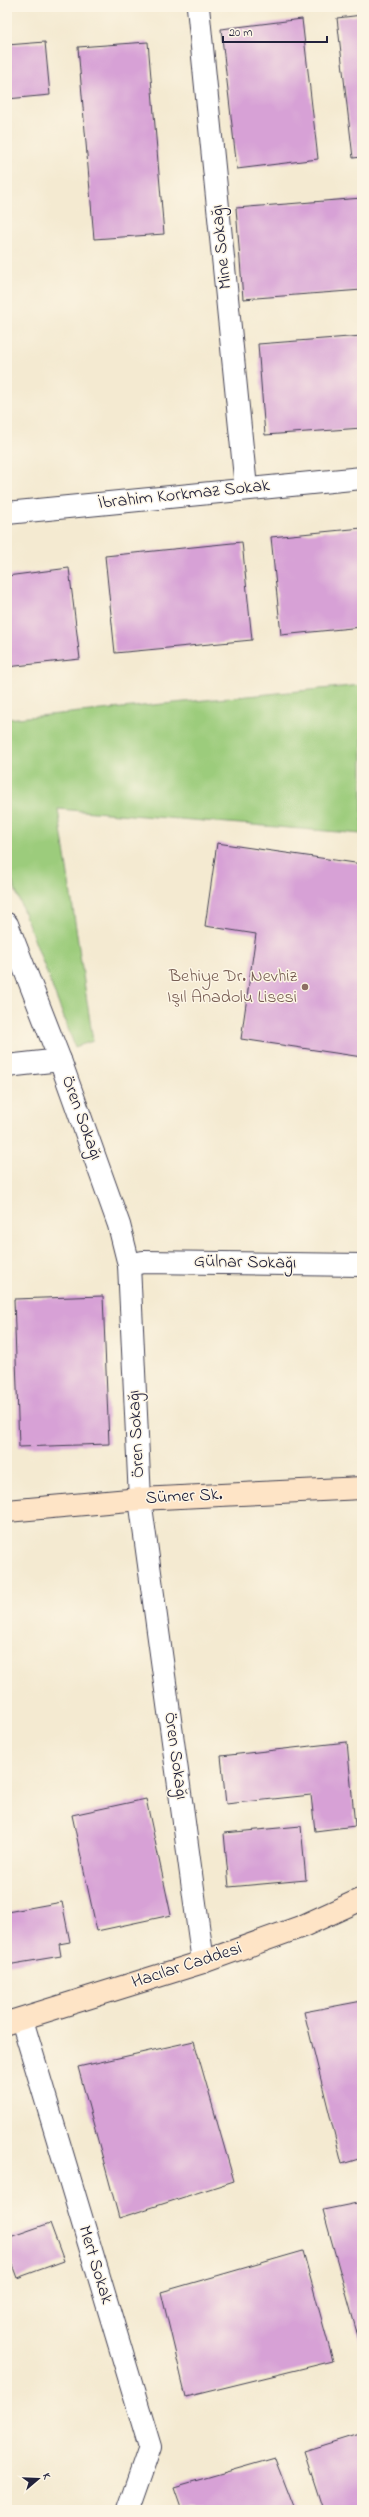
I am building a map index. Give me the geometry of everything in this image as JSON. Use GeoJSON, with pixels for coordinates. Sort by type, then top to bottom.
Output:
{"type":"FeatureCollection","features":[{"type":"Feature","properties":{"kind":"street","name":"Mine Sokağı"},"geometry":{"type":"LineString","coordinates":[[198,7],[246,488]]}},
{"type":"Feature","properties":{"kind":"street","name":"İbrahim Korkmaz Sokak"},"geometry":{"type":"LineString","coordinates":[[7,513],[246,488],[362,478]]}},
{"type":"Feature","properties":{"kind":"street","name":"Ören Sokağı"},"geometry":{"type":"LineString","coordinates":[[7,924],[60,1060],[119,1225],[129,1265],[140,1499],[203,1962]]}},
{"type":"Feature","properties":{"kind":"street"},"geometry":{"type":"LineString","coordinates":[[7,1066],[60,1060]]}},
{"type":"Feature","properties":{"kind":"street","name":"Gülnar Sokağı"},"geometry":{"type":"LineString","coordinates":[[129,1265],[143,1262],[362,1265]]}},
{"type":"Feature","properties":{"kind":"street","name":"Sümer Sk."},"geometry":{"type":"LineString","coordinates":[[7,1511],[140,1499],[362,1488]]}},
{"type":"Feature","properties":{"kind":"street","name":"Hacılar Caddesi"},"geometry":{"type":"LineString","coordinates":[[14,2021],[203,1962],[303,1926],[362,1899]]}},
{"type":"Feature","properties":{"kind":"street","name":"Mert Sokak"},"geometry":{"type":"LineString","coordinates":[[14,2021],[150,2447],[128,2510]]}},
{"type":"Feature","properties":{"kind":"green space"},"geometry":{"type":"Polygon","coordinates":[[[362,685],[362,834],[58,809],[93,1041],[75,1047],[7,868],[7,719],[362,685]]]}},
{"type":"Feature","properties":{"kind":"building"},"geometry":{"type":"Polygon","coordinates":[[[362,15],[362,157],[353,158],[337,18],[362,15]]]}},
{"type":"Feature","properties":{"kind":"building"},"geometry":{"type":"Polygon","coordinates":[[[302,19],[318,159],[237,169],[221,29],[302,19]]]}},
{"type":"Feature","properties":{"kind":"building"},"geometry":{"type":"Polygon","coordinates":[[[45,42],[50,95],[7,99],[7,45],[45,42]]]}},
{"type":"Feature","properties":{"kind":"building"},"geometry":{"type":"Polygon","coordinates":[[[148,42],[164,234],[94,239],[78,47],[148,42]]]}},
{"type":"Feature","properties":{"kind":"building"},"geometry":{"type":"Polygon","coordinates":[[[362,198],[362,290],[243,299],[236,208],[362,198]]]}},
{"type":"Feature","properties":{"kind":"building"},"geometry":{"type":"Polygon","coordinates":[[[362,336],[362,428],[265,435],[258,344],[362,336]]]}},
{"type":"Feature","properties":{"kind":"building"},"geometry":{"type":"Polygon","coordinates":[[[362,528],[362,627],[281,635],[271,537],[362,528]]]}},
{"type":"Feature","properties":{"kind":"building"},"geometry":{"type":"Polygon","coordinates":[[[242,542],[252,640],[115,653],[105,556],[242,542]]]}},
{"type":"Feature","properties":{"kind":"building"},"geometry":{"type":"Polygon","coordinates":[[[69,568],[80,659],[7,667],[7,576],[69,568]]]}},
{"type":"Feature","properties":{"kind":"building","name":"Behiye Dr. Nevhiz Işıl Anadolu Lisesi"},"geometry":{"type":"Polygon","coordinates":[[[217,843],[362,864],[362,1057],[241,1039],[256,934],[205,926],[217,843]]]}},
{"type":"Feature","properties":{"kind":"building"},"geometry":{"type":"Polygon","coordinates":[[[103,1296],[109,1444],[19,1447],[14,1299],[103,1296]]]}},
{"type":"Feature","properties":{"kind":"building"},"geometry":{"type":"Polygon","coordinates":[[[347,1742],[355,1826],[315,1831],[311,1795],[226,1804],[221,1756],[347,1742]]]}},
{"type":"Feature","properties":{"kind":"building"},"geometry":{"type":"Polygon","coordinates":[[[146,1799],[171,1915],[97,1931],[72,1815],[146,1799]]]}},
{"type":"Feature","properties":{"kind":"building"},"geometry":{"type":"Polygon","coordinates":[[[301,1826],[306,1880],[229,1887],[224,1833],[301,1826]]]}},
{"type":"Feature","properties":{"kind":"building"},"geometry":{"type":"Polygon","coordinates":[[[62,1902],[70,1942],[59,1944],[61,1956],[7,1965],[7,1912],[62,1902]]]}},
{"type":"Feature","properties":{"kind":"building"},"geometry":{"type":"Polygon","coordinates":[[[362,2001],[362,2158],[342,2164],[304,2012],[362,2001]]]}},
{"type":"Feature","properties":{"kind":"building"},"geometry":{"type":"Polygon","coordinates":[[[194,2041],[234,2181],[119,2218],[78,2067],[194,2041]]]}},
{"type":"Feature","properties":{"kind":"building"},"geometry":{"type":"Polygon","coordinates":[[[362,2202],[362,2351],[323,2210],[362,2202]]]}},
{"type":"Feature","properties":{"kind":"building"},"geometry":{"type":"Polygon","coordinates":[[[50,2223],[64,2261],[17,2278],[7,2251],[7,2238],[50,2223]]]}},
{"type":"Feature","properties":{"kind":"building"},"geometry":{"type":"Polygon","coordinates":[[[303,2251],[333,2361],[186,2397],[161,2292],[303,2251]]]}},
{"type":"Feature","properties":{"kind":"building"},"geometry":{"type":"Polygon","coordinates":[[[362,2433],[362,2510],[323,2510],[304,2451],[362,2433]]]}},
{"type":"Feature","properties":{"kind":"building"},"geometry":{"type":"Polygon","coordinates":[[[275,2458],[295,2510],[182,2510],[174,2487],[275,2458]]]}},
{"type":"Feature","properties":{"kind":"place","name":"Behiye Dr. Nevhiz Işıl Anadolu Lisesi"},"geometry":{"type":"Point","coordinates":[305,987]}}]}
